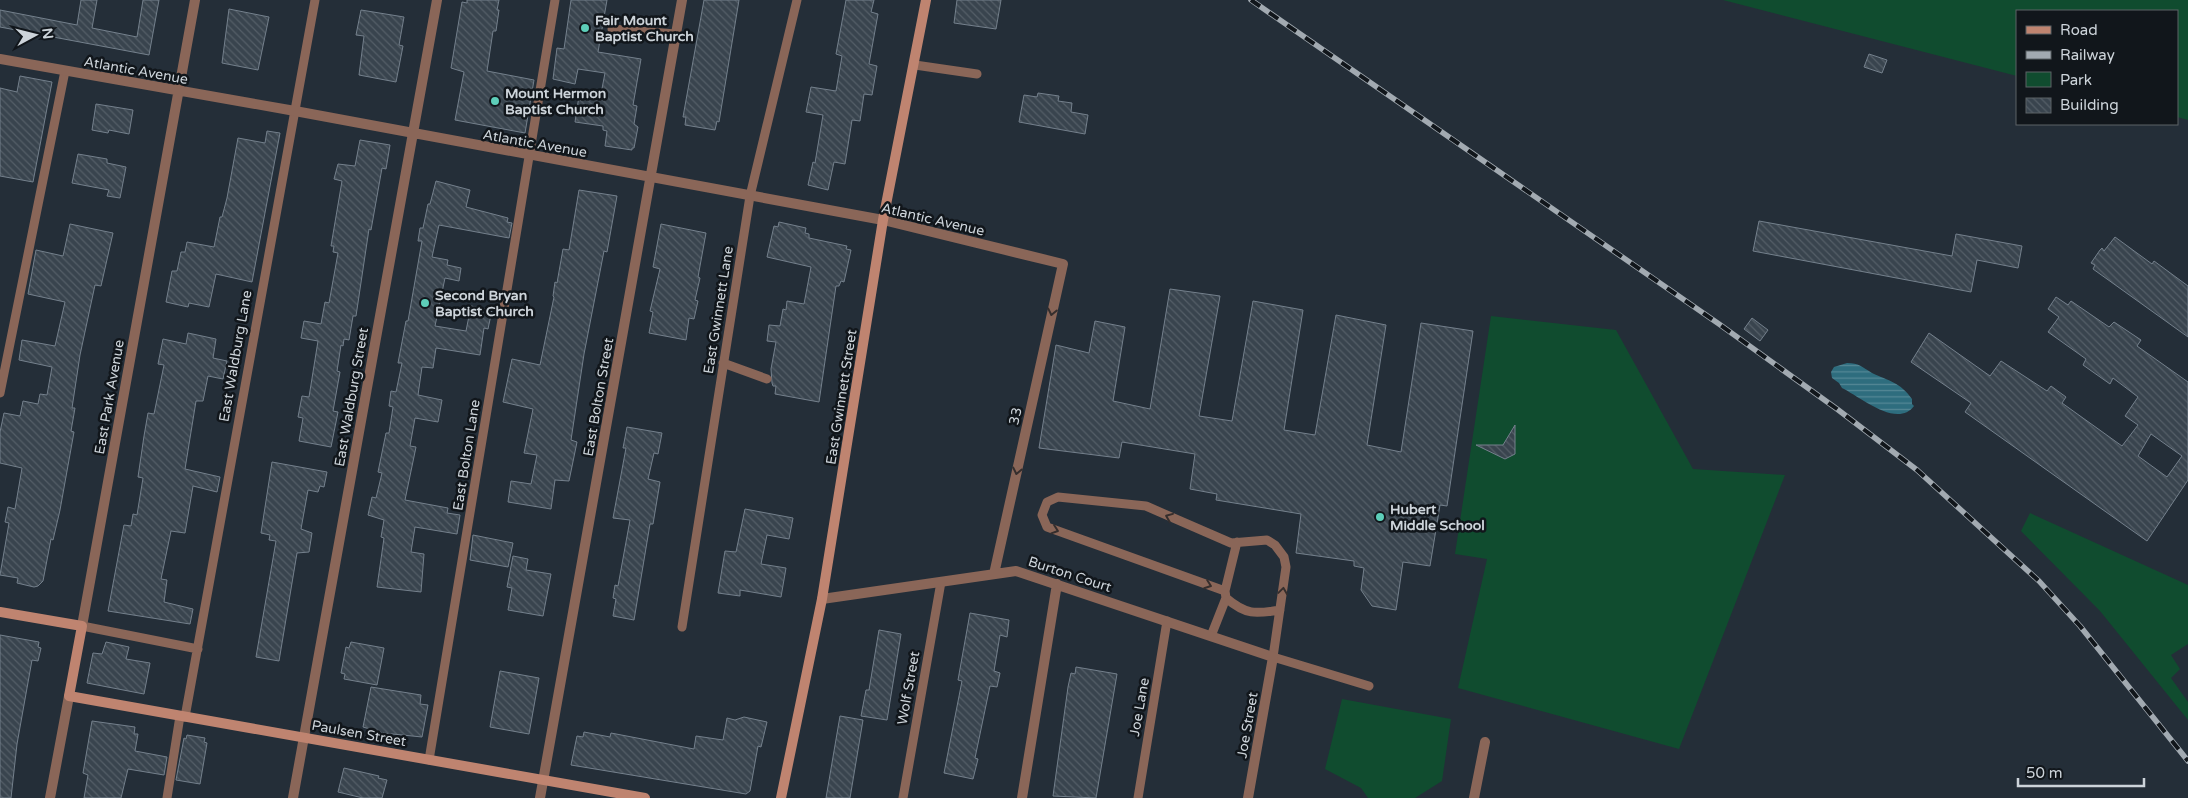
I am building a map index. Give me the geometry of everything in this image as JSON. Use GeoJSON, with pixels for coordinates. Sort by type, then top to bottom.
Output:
{"type":"FeatureCollection","features":[{"type":"Feature","properties":{"kind":"main road","name":"East Gwinnett Street"},"geometry":{"type":"LineString","coordinates":[[781,798],[822,599],[883,220],[915,65],[926,0]]}},
{"type":"Feature","properties":{"kind":"main road"},"geometry":{"type":"LineString","coordinates":[[0,612],[82,626]]}},
{"type":"Feature","properties":{"kind":"main road","name":"East Park Avenue"},"geometry":{"type":"LineString","coordinates":[[69,696],[82,626]]}},
{"type":"Feature","properties":{"kind":"main road","name":"Paulsen Street"},"geometry":{"type":"LineString","coordinates":[[69,696],[645,798]]}},
{"type":"Feature","properties":{"kind":"street","name":"East Park Avenue"},"geometry":{"type":"LineString","coordinates":[[82,626],[195,0]]}},
{"type":"Feature","properties":{"kind":"street","name":"East Waldburg Street"},"geometry":{"type":"LineString","coordinates":[[292,798],[437,0]]}},
{"type":"Feature","properties":{"kind":"street","name":"East Bolton Street"},"geometry":{"type":"LineString","coordinates":[[540,798],[652,178],[682,0]]}},
{"type":"Feature","properties":{"kind":"street","name":"Atlantic Avenue"},"geometry":{"type":"LineString","coordinates":[[0,59],[178,92],[295,111],[412,135],[883,220],[1062,264]]}},
{"type":"Feature","properties":{"kind":"street","name":"33"},"geometry":{"type":"LineString","coordinates":[[994,574],[1062,264]]}},
{"type":"Feature","properties":{"kind":"street","name":"Burton Court"},"geometry":{"type":"LineString","coordinates":[[822,599],[1016,571],[1273,657]]}},
{"type":"Feature","properties":{"kind":"street"},"geometry":{"type":"LineString","coordinates":[[1022,798],[1057,584]]}},
{"type":"Feature","properties":{"kind":"street","name":"Joe Street"},"geometry":{"type":"LineString","coordinates":[[1248,798],[1273,657]]}},
{"type":"Feature","properties":{"kind":"street","name":"East Park Avenue"},"geometry":{"type":"LineString","coordinates":[[50,798],[69,696]]}},
{"type":"Feature","properties":{"kind":"street"},"geometry":{"type":"LineString","coordinates":[[1474,798],[1485,742]]}},
{"type":"Feature","properties":{"kind":"lane","name":"East Waldburg Lane"},"geometry":{"type":"LineString","coordinates":[[167,798],[182,716],[198,648],[228,470],[315,0]]}},
{"type":"Feature","properties":{"kind":"lane","name":"East Bolton Lane"},"geometry":{"type":"LineString","coordinates":[[429,760],[555,0]]}},
{"type":"Feature","properties":{"kind":"lane","name":"East Gwinnett Lane"},"geometry":{"type":"LineString","coordinates":[[682,627],[750,196],[798,0]]}},
{"type":"Feature","properties":{"kind":"lane"},"geometry":{"type":"LineString","coordinates":[[612,30],[676,34]]}},
{"type":"Feature","properties":{"kind":"lane"},"geometry":{"type":"LineString","coordinates":[[915,65],[977,74]]}},
{"type":"Feature","properties":{"kind":"lane"},"geometry":{"type":"LineString","coordinates":[[0,393],[65,71]]}},
{"type":"Feature","properties":{"kind":"lane"},"geometry":{"type":"LineString","coordinates":[[723,362],[767,378]]}},
{"type":"Feature","properties":{"kind":"lane"},"geometry":{"type":"LineString","coordinates":[[1280,610],[1256,613],[1244,612],[1226,595],[1047,527],[1042,515],[1047,502],[1058,497],[1146,506],[1232,543],[1267,540],[1284,557],[1286,567],[1280,610],[1273,657],[1369,686]]}},
{"type":"Feature","properties":{"kind":"lane"},"geometry":{"type":"LineString","coordinates":[[1211,636],[1226,595],[1237,542]]}},
{"type":"Feature","properties":{"kind":"lane","name":"Wolf Street"},"geometry":{"type":"LineString","coordinates":[[903,798],[941,582]]}},
{"type":"Feature","properties":{"kind":"lane","name":"Joe Lane"},"geometry":{"type":"LineString","coordinates":[[1138,798],[1167,621]]}},
{"type":"Feature","properties":{"kind":"lane"},"geometry":{"type":"LineString","coordinates":[[82,626],[198,648]]}},
{"type":"Feature","properties":{"kind":"green space"},"geometry":{"type":"Polygon","coordinates":[[[1723,0],[2188,0],[2188,120],[2178,117],[2178,10],[2016,10],[2016,76],[1723,0]]]}},
{"type":"Feature","properties":{"kind":"green space"},"geometry":{"type":"Polygon","coordinates":[[[1491,316],[1616,330],[1693,469],[1785,475],[1679,749],[1458,688],[1487,559],[1455,554],[1491,316]]]}},
{"type":"Feature","properties":{"kind":"green space"},"geometry":{"type":"Polygon","coordinates":[[[2030,513],[2188,585],[2188,644],[2171,655],[2180,669],[2171,678],[2188,702],[2188,720],[2100,611],[2021,531],[2030,513]]]}},
{"type":"Feature","properties":{"kind":"green space"},"geometry":{"type":"Polygon","coordinates":[[[1342,699],[1451,719],[1442,781],[1415,798],[1368,798],[1361,788],[1325,769],[1342,699]]]}},
{"type":"Feature","properties":{"kind":"water"},"geometry":{"type":"Polygon","coordinates":[[[1847,363],[1860,366],[1899,385],[1908,393],[1914,406],[1907,412],[1898,414],[1888,413],[1842,388],[1832,378],[1831,372],[1834,367],[1847,363]]]}},
{"type":"Feature","properties":{"kind":"building"},"geometry":{"type":"Polygon","coordinates":[[[81,0],[97,0],[92,28],[137,37],[143,0],[159,0],[149,55],[0,27],[0,10],[77,25],[81,0]]]}},
{"type":"Feature","properties":{"kind":"building"},"geometry":{"type":"Polygon","coordinates":[[[467,0],[499,0],[496,31],[493,31],[487,71],[534,80],[525,133],[455,120],[464,72],[451,68],[462,2],[467,3],[467,0]]]}},
{"type":"Feature","properties":{"kind":"building"},"geometry":{"type":"Polygon","coordinates":[[[571,0],[607,0],[598,52],[641,59],[633,105],[637,106],[634,124],[638,127],[632,150],[605,146],[607,131],[603,130],[603,126],[575,122],[579,96],[600,99],[605,73],[578,69],[575,84],[553,79],[557,48],[564,49],[571,0]]]}},
{"type":"Feature","properties":{"kind":"building"},"geometry":{"type":"Polygon","coordinates":[[[704,0],[739,0],[719,122],[717,121],[715,130],[685,125],[686,117],[683,117],[704,0]]]}},
{"type":"Feature","properties":{"kind":"building"},"geometry":{"type":"Polygon","coordinates":[[[846,0],[874,0],[871,12],[878,14],[869,64],[877,66],[872,95],[864,94],[860,121],[852,120],[845,164],[834,162],[828,190],[808,185],[813,162],[815,163],[823,115],[806,112],[811,87],[836,91],[842,56],[836,54],[846,0]]]}},
{"type":"Feature","properties":{"kind":"building"},"geometry":{"type":"Polygon","coordinates":[[[957,0],[1001,0],[996,29],[954,23],[957,0]]]}},
{"type":"Feature","properties":{"kind":"building"},"geometry":{"type":"Polygon","coordinates":[[[229,9],[269,17],[258,70],[222,63],[229,9]]]}},
{"type":"Feature","properties":{"kind":"building"},"geometry":{"type":"Polygon","coordinates":[[[361,10],[404,17],[399,45],[403,46],[396,82],[359,75],[364,36],[356,35],[361,10]]]}},
{"type":"Feature","properties":{"kind":"building"},"geometry":{"type":"Polygon","coordinates":[[[1869,54],[1887,60],[1882,73],[1864,67],[1869,54]]]}},
{"type":"Feature","properties":{"kind":"building"},"geometry":{"type":"Polygon","coordinates":[[[20,76],[52,82],[33,182],[0,176],[0,88],[17,92],[20,76]]]}},
{"type":"Feature","properties":{"kind":"building"},"geometry":{"type":"Polygon","coordinates":[[[1038,93],[1059,96],[1058,101],[1072,103],[1071,112],[1088,115],[1085,134],[1019,122],[1024,95],[1037,97],[1038,93]]]}},
{"type":"Feature","properties":{"kind":"building"},"geometry":{"type":"Polygon","coordinates":[[[96,104],[133,110],[129,134],[109,130],[108,133],[92,130],[96,104]]]}},
{"type":"Feature","properties":{"kind":"building"},"geometry":{"type":"Polygon","coordinates":[[[267,131],[280,133],[252,282],[216,274],[209,307],[189,303],[188,307],[166,302],[172,271],[177,271],[181,252],[185,252],[187,242],[214,247],[220,217],[222,217],[227,198],[238,138],[265,143],[267,131]]]}},
{"type":"Feature","properties":{"kind":"building"},"geometry":{"type":"Polygon","coordinates":[[[360,140],[390,145],[386,169],[382,168],[371,230],[369,229],[356,316],[353,316],[349,340],[344,339],[343,346],[341,345],[337,371],[340,372],[333,411],[338,412],[331,447],[299,441],[303,418],[298,417],[302,396],[309,397],[318,341],[301,338],[304,321],[321,324],[325,302],[329,303],[338,253],[333,252],[334,246],[331,246],[342,181],[334,179],[338,164],[355,166],[360,140]]]}},
{"type":"Feature","properties":{"kind":"building"},"geometry":{"type":"Polygon","coordinates":[[[78,154],[107,159],[107,163],[126,167],[120,198],[107,196],[109,190],[72,183],[78,154]]]}},
{"type":"Feature","properties":{"kind":"building"},"geometry":{"type":"Polygon","coordinates":[[[436,181],[470,190],[466,207],[508,218],[507,222],[512,223],[509,238],[439,225],[432,257],[448,260],[447,265],[461,268],[459,281],[445,278],[435,326],[466,331],[471,306],[492,310],[488,329],[484,328],[480,355],[436,348],[433,368],[422,367],[418,395],[442,400],[438,422],[415,418],[410,446],[416,447],[405,500],[448,508],[447,513],[460,515],[457,534],[415,527],[411,552],[424,554],[421,592],[377,587],[384,538],[381,537],[384,520],[368,515],[372,497],[376,498],[382,473],[378,472],[386,433],[389,433],[393,407],[389,406],[391,391],[396,392],[402,363],[398,363],[406,321],[408,321],[422,241],[418,241],[420,228],[423,228],[428,204],[430,204],[436,181]]]}},
{"type":"Feature","properties":{"kind":"building"},"geometry":{"type":"Polygon","coordinates":[[[579,190],[617,196],[607,252],[604,251],[584,354],[571,440],[577,442],[569,481],[555,480],[551,509],[508,502],[511,481],[531,484],[537,455],[524,453],[533,409],[503,402],[512,359],[540,365],[554,297],[555,282],[557,283],[563,249],[569,250],[579,190]]]}},
{"type":"Feature","properties":{"kind":"building"},"geometry":{"type":"Polygon","coordinates":[[[1759,221],[1952,256],[1956,234],[2022,246],[2018,268],[1977,260],[1971,292],[1753,251],[1759,221]]]}},
{"type":"Feature","properties":{"kind":"building"},"geometry":{"type":"Polygon","coordinates":[[[779,222],[806,228],[805,233],[809,234],[809,238],[847,246],[846,249],[851,250],[844,282],[841,281],[839,286],[836,286],[819,402],[775,394],[776,386],[773,386],[772,383],[771,369],[776,342],[767,341],[769,325],[780,326],[783,309],[786,310],[787,301],[804,304],[811,267],[767,257],[774,226],[778,227],[779,222]]]}},
{"type":"Feature","properties":{"kind":"building"},"geometry":{"type":"Polygon","coordinates":[[[70,224],[113,233],[101,286],[95,285],[80,355],[72,408],[75,408],[71,431],[74,432],[60,510],[53,540],[51,539],[43,581],[34,587],[17,583],[18,578],[0,575],[9,523],[5,522],[8,507],[15,509],[22,468],[0,463],[0,432],[4,413],[20,416],[23,401],[38,404],[40,394],[47,395],[52,367],[19,360],[22,340],[55,346],[65,302],[28,294],[36,250],[63,256],[70,224]]]}},
{"type":"Feature","properties":{"kind":"building"},"geometry":{"type":"Polygon","coordinates":[[[661,224],[706,233],[695,300],[698,301],[694,319],[689,318],[686,340],[649,333],[653,312],[650,311],[660,269],[653,267],[661,224]]]}},
{"type":"Feature","properties":{"kind":"building"},"geometry":{"type":"Polygon","coordinates":[[[2115,237],[2152,264],[2154,261],[2188,286],[2188,337],[2093,269],[2095,265],[2091,263],[2100,250],[2102,248],[2104,251],[2115,237]]]}},
{"type":"Feature","properties":{"kind":"building","name":"Hubert Middle School"},"geometry":{"type":"Polygon","coordinates":[[[1170,289],[1220,296],[1199,416],[1232,421],[1253,301],[1303,310],[1284,430],[1315,435],[1336,315],[1386,325],[1367,445],[1401,452],[1421,323],[1473,331],[1447,506],[1440,505],[1430,566],[1403,562],[1396,610],[1372,606],[1361,590],[1364,568],[1354,566],[1354,561],[1296,553],[1301,514],[1216,500],[1217,494],[1190,489],[1195,454],[1122,442],[1119,458],[1039,448],[1056,345],[1089,353],[1095,321],[1125,327],[1113,401],[1150,409],[1170,289]]]}},
{"type":"Feature","properties":{"kind":"building"},"geometry":{"type":"Polygon","coordinates":[[[2056,297],[2068,305],[2071,301],[2109,327],[2114,322],[2141,340],[2137,346],[2188,382],[2188,480],[2147,541],[1965,412],[1971,403],[1911,362],[1929,333],[1990,376],[2001,361],[2047,391],[2051,386],[2066,397],[2062,403],[2122,446],[2138,425],[2125,416],[2138,397],[2113,378],[2110,384],[2083,365],[2086,359],[2048,332],[2059,317],[2048,309],[2056,297]],[[2151,434],[2138,456],[2167,477],[2182,456],[2151,434]]]}},
{"type":"Feature","properties":{"kind":"building"},"geometry":{"type":"Polygon","coordinates":[[[1752,318],[1768,330],[1760,341],[1744,329],[1752,318]]]}},
{"type":"Feature","properties":{"kind":"building"},"geometry":{"type":"Polygon","coordinates":[[[188,333],[216,339],[213,358],[227,361],[223,379],[208,376],[203,401],[196,401],[185,469],[220,477],[217,492],[193,486],[185,533],[171,531],[161,579],[167,580],[164,602],[193,609],[190,624],[108,611],[124,525],[131,526],[133,514],[137,515],[143,478],[138,477],[148,413],[154,414],[164,365],[158,364],[163,339],[186,344],[188,333]]]}},
{"type":"Feature","properties":{"kind":"building"},"geometry":{"type":"Polygon","coordinates":[[[1515,425],[1515,454],[1505,459],[1476,445],[1503,445],[1515,425]]]}},
{"type":"Feature","properties":{"kind":"building"},"geometry":{"type":"Polygon","coordinates":[[[627,427],[662,433],[658,454],[654,453],[648,479],[660,482],[653,524],[650,524],[634,620],[613,616],[616,599],[613,598],[615,585],[618,586],[630,520],[613,518],[626,448],[623,448],[627,427]]]}},
{"type":"Feature","properties":{"kind":"building"},"geometry":{"type":"Polygon","coordinates":[[[272,462],[327,472],[324,487],[320,486],[318,492],[308,490],[301,529],[312,533],[309,552],[297,553],[279,661],[256,657],[276,541],[269,540],[270,535],[261,533],[272,462]]]}},
{"type":"Feature","properties":{"kind":"building"},"geometry":{"type":"Polygon","coordinates":[[[745,509],[793,518],[789,539],[767,535],[761,564],[786,568],[781,597],[740,590],[740,596],[718,593],[725,551],[736,552],[745,509]]]}},
{"type":"Feature","properties":{"kind":"building"},"geometry":{"type":"Polygon","coordinates":[[[473,535],[513,543],[508,567],[470,560],[473,535]]]}},
{"type":"Feature","properties":{"kind":"building"},"geometry":{"type":"Polygon","coordinates":[[[513,556],[528,559],[526,570],[551,574],[543,616],[508,610],[512,588],[507,587],[513,556]]]}},
{"type":"Feature","properties":{"kind":"building"},"geometry":{"type":"Polygon","coordinates":[[[970,613],[1009,620],[1007,637],[1000,635],[994,671],[1000,673],[997,687],[990,686],[975,758],[978,759],[973,779],[944,773],[962,681],[958,680],[970,613]]]}},
{"type":"Feature","properties":{"kind":"building"},"geometry":{"type":"Polygon","coordinates":[[[879,630],[901,634],[887,720],[861,716],[866,690],[869,690],[879,630]]]}},
{"type":"Feature","properties":{"kind":"building"},"geometry":{"type":"Polygon","coordinates":[[[0,635],[39,642],[38,647],[41,648],[38,661],[32,660],[17,744],[11,798],[0,798],[0,635]]]}},
{"type":"Feature","properties":{"kind":"building"},"geometry":{"type":"Polygon","coordinates":[[[106,642],[129,647],[126,659],[150,663],[144,694],[87,683],[93,653],[102,654],[106,642]]]}},
{"type":"Feature","properties":{"kind":"building"},"geometry":{"type":"Polygon","coordinates":[[[351,642],[384,648],[377,685],[344,679],[345,674],[341,673],[346,647],[349,648],[351,642]]]}},
{"type":"Feature","properties":{"kind":"building"},"geometry":{"type":"Polygon","coordinates":[[[1076,667],[1117,674],[1096,798],[1053,796],[1068,687],[1071,673],[1075,674],[1076,667]]]}},
{"type":"Feature","properties":{"kind":"building"},"geometry":{"type":"Polygon","coordinates":[[[500,671],[539,678],[529,734],[490,727],[500,671]]]}},
{"type":"Feature","properties":{"kind":"building"},"geometry":{"type":"Polygon","coordinates":[[[371,687],[421,695],[420,704],[428,705],[422,737],[383,733],[363,727],[371,687]]]}},
{"type":"Feature","properties":{"kind":"building"},"geometry":{"type":"Polygon","coordinates":[[[840,716],[863,720],[850,798],[826,798],[840,716]]]}},
{"type":"Feature","properties":{"kind":"building"},"geometry":{"type":"Polygon","coordinates":[[[744,717],[767,722],[761,747],[758,746],[750,791],[746,794],[571,765],[577,736],[583,737],[584,732],[610,737],[611,733],[694,749],[696,736],[723,740],[727,718],[735,720],[744,717]]]}},
{"type":"Feature","properties":{"kind":"building"},"geometry":{"type":"Polygon","coordinates":[[[92,721],[135,727],[134,734],[138,734],[135,751],[167,757],[164,775],[128,769],[121,798],[84,798],[88,775],[83,773],[92,721]]]}},
{"type":"Feature","properties":{"kind":"building"},"geometry":{"type":"Polygon","coordinates":[[[187,735],[205,738],[204,742],[207,743],[200,784],[176,780],[184,738],[186,739],[187,735]]]}},
{"type":"Feature","properties":{"kind":"building"},"geometry":{"type":"Polygon","coordinates":[[[344,768],[379,776],[378,778],[387,780],[382,798],[363,798],[338,792],[344,768]]]}},
{"type":"Feature","properties":{"kind":"railway"},"geometry":{"type":"LineString","coordinates":[[1251,0],[1719,324],[1837,409],[1917,470],[2039,581],[2080,626],[2188,761]]}},
{"type":"Feature","properties":{"kind":"place","name":"Fair Mount Baptist Church"},"geometry":{"type":"Point","coordinates":[585,28]}},
{"type":"Feature","properties":{"kind":"place","name":"Mount Hermon Baptist Church"},"geometry":{"type":"Point","coordinates":[495,101]}},
{"type":"Feature","properties":{"kind":"place","name":"Second Bryan Baptist Church"},"geometry":{"type":"Point","coordinates":[425,303]}},
{"type":"Feature","properties":{"kind":"place","name":"Hubert Middle School"},"geometry":{"type":"Point","coordinates":[1380,517]}}]}
